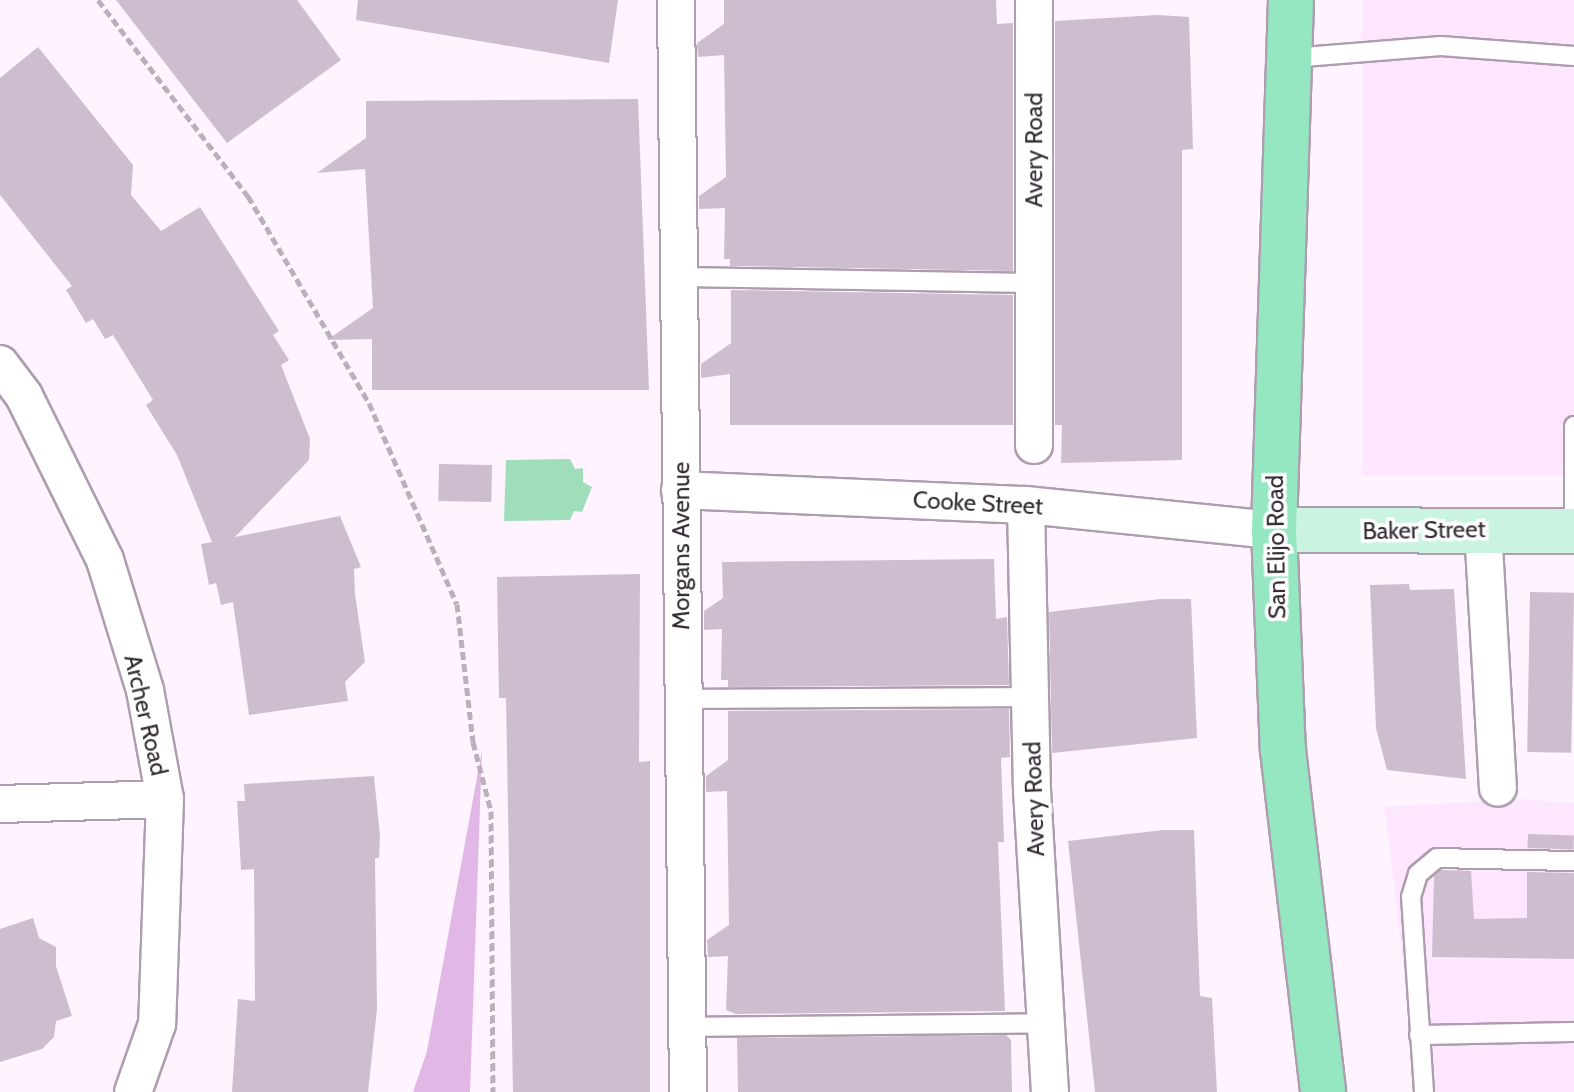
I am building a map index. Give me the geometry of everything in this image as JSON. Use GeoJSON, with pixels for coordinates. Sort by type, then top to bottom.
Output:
{"type":"FeatureCollection","features":[{"type":"Feature","properties":{"kind":"main road","name":"San Elijo Road"},"geometry":{"type":"LineString","coordinates":[[1291,0],[1274,530],[1283,750],[1323,1092]]}},
{"type":"Feature","properties":{"kind":"street","name":"Morgans Avenue"},"geometry":{"type":"LineString","coordinates":[[676,0],[681,699],[688,1092]]}},
{"type":"Feature","properties":{"kind":"street","name":"Avery Road"},"geometry":{"type":"LineString","coordinates":[[1034,0],[1034,445]]}},
{"type":"Feature","properties":{"kind":"street","name":"Archer Road"},"geometry":{"type":"LineString","coordinates":[[0,364],[24,396],[105,560],[145,690],[165,799],[157,1024],[133,1092]]}},
{"type":"Feature","properties":{"kind":"street","name":"Cooke Street"},"geometry":{"type":"LineString","coordinates":[[680,490],[1026,505],[1274,530]]}},
{"type":"Feature","properties":{"kind":"street","name":"Avery Road"},"geometry":{"type":"LineString","coordinates":[[1026,505],[1050,1092]]}},
{"type":"Feature","properties":{"kind":"street"},"geometry":{"type":"LineString","coordinates":[[1483,529],[1498,788]]}},
{"type":"Feature","properties":{"kind":"street","name":"Baker Street"},"geometry":{"type":"LineString","coordinates":[[1274,530],[1574,531]]}},
{"type":"Feature","properties":{"kind":"street"},"geometry":{"type":"LineString","coordinates":[[0,804],[165,799]]}},
{"type":"Feature","properties":{"kind":"lane"},"geometry":{"type":"LineString","coordinates":[[1291,58],[1424,47],[1574,56]]}},
{"type":"Feature","properties":{"kind":"lane"},"geometry":{"type":"LineString","coordinates":[[680,277],[1035,283]]}},
{"type":"Feature","properties":{"kind":"lane"},"geometry":{"type":"LineString","coordinates":[[1574,426],[1574,531]]}},
{"type":"Feature","properties":{"kind":"lane"},"geometry":{"type":"LineString","coordinates":[[681,699],[1032,697]]}},
{"type":"Feature","properties":{"kind":"lane"},"geometry":{"type":"LineString","coordinates":[[1424,1092],[1411,897],[1418,874],[1437,858],[1574,861]]}},
{"type":"Feature","properties":{"kind":"lane"},"geometry":{"type":"LineString","coordinates":[[686,1027],[1045,1023]]}},
{"type":"Feature","properties":{"kind":"lane"},"geometry":{"type":"LineString","coordinates":[[1419,1035],[1574,1032]]}},
{"type":"Feature","properties":{"kind":"path"},"geometry":{"type":"LineString","coordinates":[[98,0],[248,196],[369,403],[457,604],[473,742],[491,811],[493,1092]]}},
{"type":"Feature","properties":{"kind":"shaded area"},"geometry":{"type":"Polygon","coordinates":[[[1362,0],[1574,0],[1574,475],[1362,475],[1362,0]]]}},
{"type":"Feature","properties":{"kind":"shaded area"},"geometry":{"type":"Polygon","coordinates":[[[570,459],[575,469],[583,468],[583,482],[592,487],[582,512],[574,511],[570,520],[504,521],[506,460],[570,459]]]}},
{"type":"Feature","properties":{"kind":"shaded area"},"geometry":{"type":"Polygon","coordinates":[[[482,750],[470,1092],[413,1092],[427,1051],[482,750]]]}},
{"type":"Feature","properties":{"kind":"shaded area"},"geometry":{"type":"Polygon","coordinates":[[[1519,799],[1574,803],[1574,1092],[1418,1092],[1385,807],[1519,799]]]}},
{"type":"Feature","properties":{"kind":"building"},"geometry":{"type":"Polygon","coordinates":[[[116,0],[297,0],[341,60],[227,143],[116,0]]]}},
{"type":"Feature","properties":{"kind":"building"},"geometry":{"type":"Polygon","coordinates":[[[358,0],[618,0],[609,63],[356,20],[358,0]]]}},
{"type":"Feature","properties":{"kind":"building"},"geometry":{"type":"Polygon","coordinates":[[[724,0],[996,0],[997,24],[1013,23],[1013,271],[730,266],[730,259],[724,259],[725,208],[699,209],[699,196],[726,177],[724,55],[698,57],[697,43],[724,24],[724,0]]]}},
{"type":"Feature","properties":{"kind":"building"},"geometry":{"type":"Polygon","coordinates":[[[1158,15],[1189,17],[1193,149],[1182,150],[1182,460],[1061,463],[1062,425],[1055,425],[1055,21],[1158,15]]]}},
{"type":"Feature","properties":{"kind":"building"},"geometry":{"type":"Polygon","coordinates":[[[38,47],[133,165],[131,195],[161,231],[200,207],[279,331],[273,335],[289,360],[281,365],[310,439],[309,460],[235,537],[340,516],[361,567],[354,569],[355,594],[365,662],[345,682],[348,701],[249,715],[233,602],[221,605],[216,583],[209,585],[201,544],[212,542],[177,455],[146,405],[153,400],[113,335],[105,339],[93,319],[86,323],[66,290],[72,286],[0,195],[0,78],[38,47]]]}},
{"type":"Feature","properties":{"kind":"building"},"geometry":{"type":"Polygon","coordinates":[[[638,99],[649,390],[372,390],[372,339],[327,340],[373,308],[365,169],[317,173],[366,138],[366,101],[638,99]]]}},
{"type":"Feature","properties":{"kind":"building"},"geometry":{"type":"Polygon","coordinates":[[[731,290],[1013,295],[1013,425],[730,425],[730,374],[701,378],[701,364],[731,343],[731,290]]]}},
{"type":"Feature","properties":{"kind":"building"},"geometry":{"type":"Polygon","coordinates":[[[439,464],[492,465],[491,502],[438,501],[439,464]]]}},
{"type":"Feature","properties":{"kind":"building"},"geometry":{"type":"Polygon","coordinates":[[[994,559],[996,619],[1007,617],[1009,685],[728,687],[728,680],[721,680],[722,629],[704,630],[704,611],[723,598],[722,562],[994,559]]]}},
{"type":"Feature","properties":{"kind":"building"},"geometry":{"type":"Polygon","coordinates":[[[640,574],[639,762],[650,761],[650,1092],[513,1092],[506,698],[499,698],[497,577],[640,574]]]}},
{"type":"Feature","properties":{"kind":"building"},"geometry":{"type":"Polygon","coordinates":[[[1409,584],[1410,590],[1454,589],[1466,779],[1387,770],[1376,728],[1370,585],[1409,584]]]}},
{"type":"Feature","properties":{"kind":"building"},"geometry":{"type":"Polygon","coordinates":[[[1530,592],[1574,593],[1571,753],[1527,752],[1530,592]]]}},
{"type":"Feature","properties":{"kind":"building"},"geometry":{"type":"Polygon","coordinates":[[[1160,599],[1191,599],[1197,738],[1052,753],[1049,612],[1160,599]]]}},
{"type":"Feature","properties":{"kind":"building"},"geometry":{"type":"Polygon","coordinates":[[[1009,709],[1010,757],[1001,758],[1004,842],[998,842],[1005,1011],[736,1014],[726,1010],[728,956],[708,957],[707,940],[729,925],[727,791],[706,792],[706,776],[728,760],[728,711],[1009,709]]]}},
{"type":"Feature","properties":{"kind":"building"},"geometry":{"type":"Polygon","coordinates":[[[374,776],[380,836],[379,858],[375,858],[377,1009],[368,1092],[232,1092],[238,999],[255,1001],[254,869],[241,870],[237,801],[245,801],[244,784],[374,776]]]}},
{"type":"Feature","properties":{"kind":"building"},"geometry":{"type":"Polygon","coordinates":[[[1163,830],[1194,830],[1200,996],[1212,998],[1217,1092],[1095,1092],[1068,841],[1163,830]]]}},
{"type":"Feature","properties":{"kind":"building"},"geometry":{"type":"Polygon","coordinates":[[[1528,834],[1574,836],[1573,850],[1528,848],[1528,834]]]}},
{"type":"Feature","properties":{"kind":"building"},"geometry":{"type":"Polygon","coordinates":[[[1441,870],[1471,871],[1474,919],[1527,918],[1527,872],[1574,873],[1574,959],[1432,957],[1434,876],[1441,870]]]}},
{"type":"Feature","properties":{"kind":"building"},"geometry":{"type":"Polygon","coordinates":[[[33,918],[39,938],[56,947],[56,966],[72,1016],[56,1021],[54,1037],[42,1049],[0,1062],[0,929],[33,918]]]}},
{"type":"Feature","properties":{"kind":"building"},"geometry":{"type":"Polygon","coordinates":[[[1006,1035],[1011,1040],[1012,1092],[738,1092],[737,1038],[1006,1035]]]}}]}
